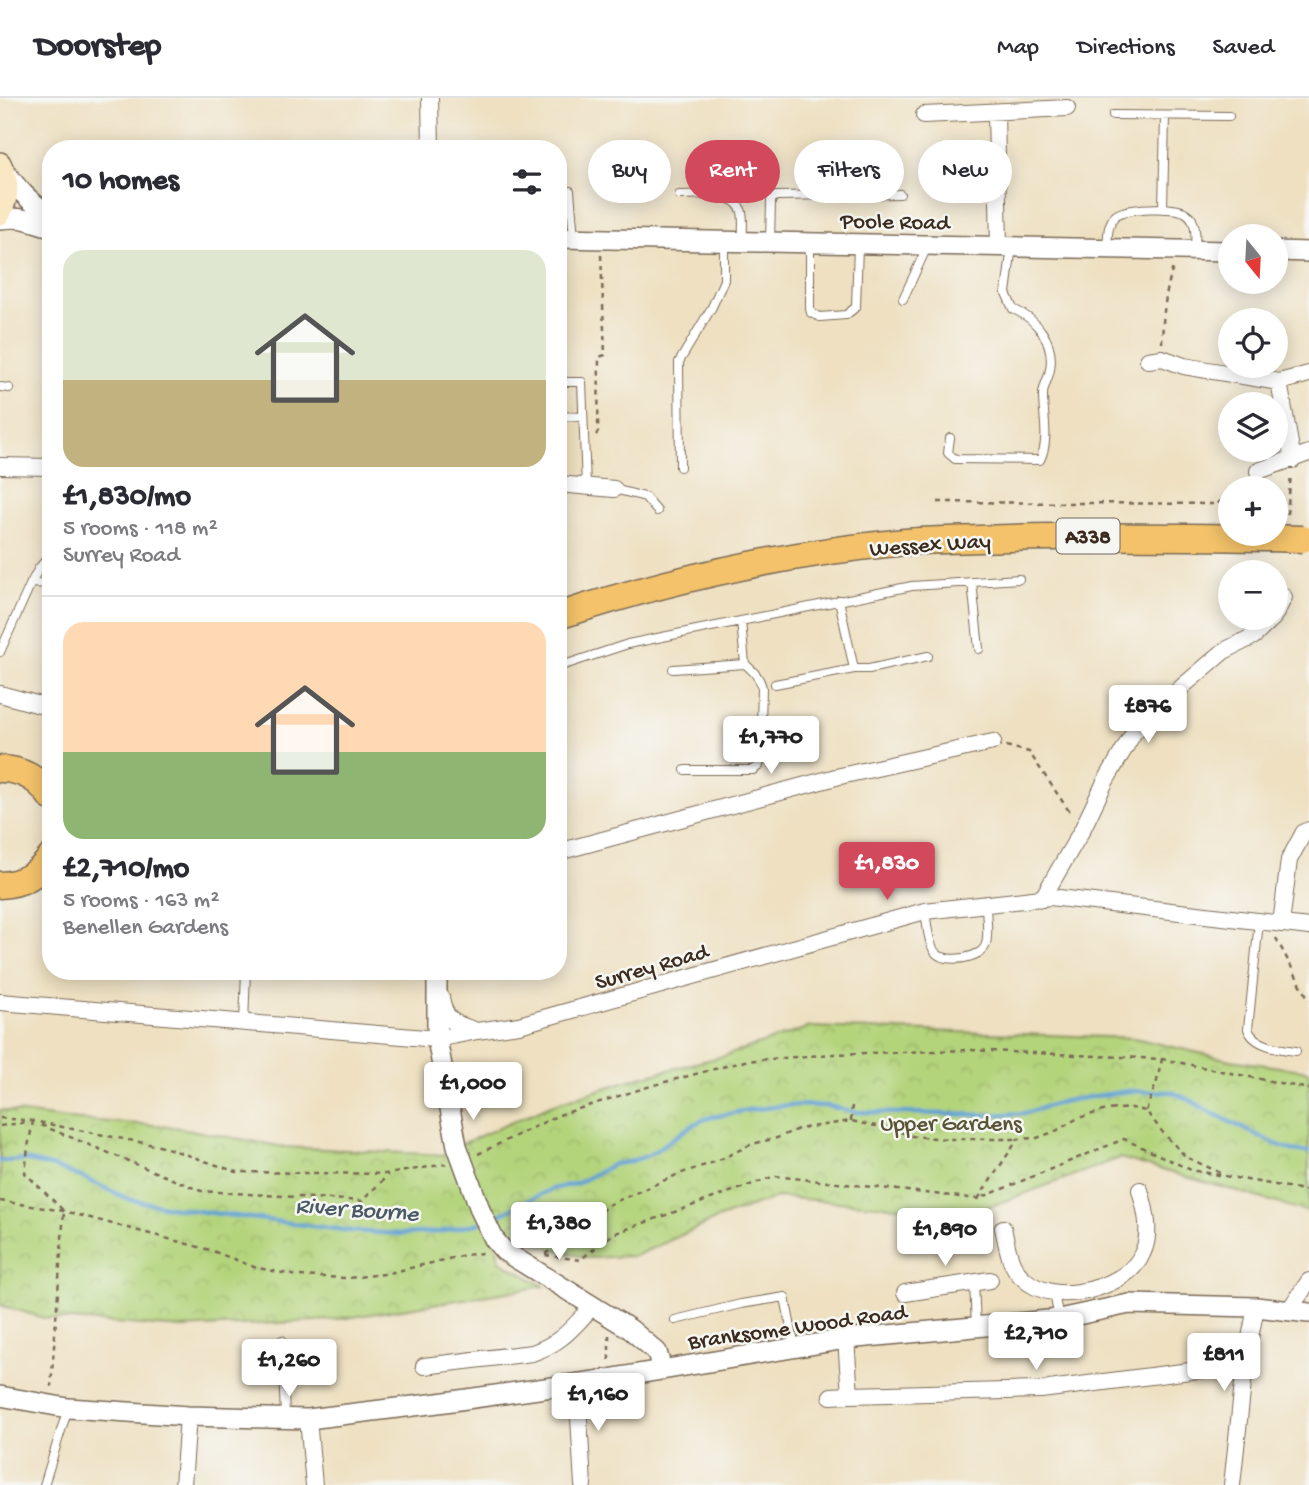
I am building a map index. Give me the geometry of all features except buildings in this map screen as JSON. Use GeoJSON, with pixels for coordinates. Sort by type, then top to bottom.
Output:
{"type":"FeatureCollection","features":[{"type":"Feature","properties":{"kind":"highway","name":"Wessex Way"},"geometry":{"type":"LineString","coordinates":[[567,613],[712,574],[814,554],[907,542],[1077,536],[1305,539]]}},
{"type":"Feature","properties":{"kind":"highway"},"geometry":{"type":"LineString","coordinates":[[7,768],[42,774]]}},
{"type":"Feature","properties":{"kind":"highway"},"geometry":{"type":"LineString","coordinates":[[7,768],[36,780],[42,787]]}},
{"type":"Feature","properties":{"kind":"highway"},"geometry":{"type":"LineString","coordinates":[[0,885],[17,883],[42,868]]}},
{"type":"Feature","properties":{"kind":"main road"},"geometry":{"type":"LineString","coordinates":[[0,214],[7,190],[2,166]]}},
{"type":"Feature","properties":{"kind":"street"},"geometry":{"type":"LineString","coordinates":[[430,98],[431,140]]}},
{"type":"Feature","properties":{"kind":"street"},"geometry":{"type":"LineString","coordinates":[[924,115],[1067,108]]}},
{"type":"Feature","properties":{"kind":"street"},"geometry":{"type":"LineString","coordinates":[[996,112],[1005,246]]}},
{"type":"Feature","properties":{"kind":"street"},"geometry":{"type":"LineString","coordinates":[[2,166],[17,189],[42,210]]}},
{"type":"Feature","properties":{"kind":"street"},"geometry":{"type":"LineString","coordinates":[[0,219],[27,218],[42,224]]}},
{"type":"Feature","properties":{"kind":"street","name":"Poole Road"},"geometry":{"type":"LineString","coordinates":[[567,238],[1218,251]]}},
{"type":"Feature","properties":{"kind":"street"},"geometry":{"type":"LineString","coordinates":[[1288,251],[1309,252]]}},
{"type":"Feature","properties":{"kind":"street"},"geometry":{"type":"LineString","coordinates":[[1155,359],[1279,382],[1309,374]]}},
{"type":"Feature","properties":{"kind":"street"},"geometry":{"type":"LineString","coordinates":[[1279,382],[1293,460]]}},
{"type":"Feature","properties":{"kind":"street"},"geometry":{"type":"LineString","coordinates":[[1258,471],[1309,453]]}},
{"type":"Feature","properties":{"kind":"street"},"geometry":{"type":"LineString","coordinates":[[0,466],[42,467]]}},
{"type":"Feature","properties":{"kind":"street"},"geometry":{"type":"LineString","coordinates":[[567,485],[614,489]]}},
{"type":"Feature","properties":{"kind":"street"},"geometry":{"type":"LineString","coordinates":[[1042,899],[1134,732],[1224,651],[1260,630]]}},
{"type":"Feature","properties":{"kind":"street"},"geometry":{"type":"LineString","coordinates":[[0,694],[42,706]]}},
{"type":"Feature","properties":{"kind":"street"},"geometry":{"type":"LineString","coordinates":[[567,850],[836,778],[993,742]]}},
{"type":"Feature","properties":{"kind":"street"},"geometry":{"type":"LineString","coordinates":[[1269,922],[1289,860],[1304,832],[1309,830]]}},
{"type":"Feature","properties":{"kind":"street","name":"Surrey Road"},"geometry":{"type":"LineString","coordinates":[[0,1002],[437,1039],[519,1025],[925,911],[1050,897],[1309,927]]}},
{"type":"Feature","properties":{"kind":"street"},"geometry":{"type":"LineString","coordinates":[[437,980],[437,1039],[457,1146],[494,1238],[504,1251],[630,1329],[657,1352],[662,1370]]}},
{"type":"Feature","properties":{"kind":"street"},"geometry":{"type":"LineString","coordinates":[[438,980],[447,1016],[458,1025],[477,1031]]}},
{"type":"Feature","properties":{"kind":"street"},"geometry":{"type":"LineString","coordinates":[[1003,1228],[1012,1263],[1017,1271],[1041,1290],[1054,1293],[1091,1289],[1118,1294],[1123,1275],[1143,1254],[1147,1230],[1140,1190]]}},
{"type":"Feature","properties":{"kind":"street"},"geometry":{"type":"LineString","coordinates":[[905,1293],[982,1281]]}},
{"type":"Feature","properties":{"kind":"street"},"geometry":{"type":"LineString","coordinates":[[1289,1310],[1309,1281]]}},
{"type":"Feature","properties":{"kind":"street","name":"Branksome Wood Road"},"geometry":{"type":"LineString","coordinates":[[0,1396],[59,1406],[188,1416],[308,1419],[577,1384],[846,1339],[1059,1319],[1118,1294],[1309,1313]]}},
{"type":"Feature","properties":{"kind":"street"},"geometry":{"type":"LineString","coordinates":[[1232,1485],[1245,1364],[1256,1307]]}},
{"type":"Feature","properties":{"kind":"street"},"geometry":{"type":"LineString","coordinates":[[424,1366],[455,1355],[532,1353],[547,1348],[600,1311]]}},
{"type":"Feature","properties":{"kind":"street"},"geometry":{"type":"LineString","coordinates":[[846,1339],[850,1395]]}},
{"type":"Feature","properties":{"kind":"street"},"geometry":{"type":"LineString","coordinates":[[831,1396],[1041,1390],[1245,1364]]}},
{"type":"Feature","properties":{"kind":"street"},"geometry":{"type":"LineString","coordinates":[[577,1384],[583,1485]]}},
{"type":"Feature","properties":{"kind":"street"},"geometry":{"type":"LineString","coordinates":[[183,1485],[188,1416]]}},
{"type":"Feature","properties":{"kind":"street"},"geometry":{"type":"LineString","coordinates":[[308,1419],[314,1485]]}},
{"type":"Feature","properties":{"kind":"lane"},"geometry":{"type":"LineString","coordinates":[[1113,116],[1229,116]]}},
{"type":"Feature","properties":{"kind":"lane"},"geometry":{"type":"LineString","coordinates":[[1163,209],[1165,116]]}},
{"type":"Feature","properties":{"kind":"lane"},"geometry":{"type":"LineString","coordinates":[[567,191],[570,191],[567,226]]}},
{"type":"Feature","properties":{"kind":"lane"},"geometry":{"type":"LineString","coordinates":[[679,195],[720,195],[737,204],[742,214],[724,280],[712,307],[679,362],[680,467]]}},
{"type":"Feature","properties":{"kind":"lane"},"geometry":{"type":"LineString","coordinates":[[770,242],[771,200],[776,195],[794,195]]}},
{"type":"Feature","properties":{"kind":"lane"},"geometry":{"type":"LineString","coordinates":[[1108,248],[1109,228],[1112,219],[1118,214],[1163,209],[1186,213],[1193,222],[1186,250]]}},
{"type":"Feature","properties":{"kind":"lane"},"geometry":{"type":"LineString","coordinates":[[810,242],[810,309],[816,317],[846,315],[856,307],[858,243]]}},
{"type":"Feature","properties":{"kind":"lane"},"geometry":{"type":"LineString","coordinates":[[903,299],[928,245]]}},
{"type":"Feature","properties":{"kind":"lane"},"geometry":{"type":"LineString","coordinates":[[950,438],[948,453],[955,459],[1040,460],[1044,452],[1042,392],[1051,369],[1051,349],[1041,330],[1026,314],[1013,309],[1006,293],[1005,246]]}},
{"type":"Feature","properties":{"kind":"lane"},"geometry":{"type":"LineString","coordinates":[[567,382],[582,382],[586,487]]}},
{"type":"Feature","properties":{"kind":"lane"},"geometry":{"type":"LineString","coordinates":[[567,416],[583,417]]}},
{"type":"Feature","properties":{"kind":"lane"},"geometry":{"type":"LineString","coordinates":[[614,489],[645,497],[657,512]]}},
{"type":"Feature","properties":{"kind":"lane"},"geometry":{"type":"LineString","coordinates":[[0,652],[42,564]]}},
{"type":"Feature","properties":{"kind":"lane"},"geometry":{"type":"LineString","coordinates":[[567,664],[628,644],[912,586],[1019,579]]}},
{"type":"Feature","properties":{"kind":"lane"},"geometry":{"type":"LineString","coordinates":[[972,582],[979,649]]}},
{"type":"Feature","properties":{"kind":"lane"},"geometry":{"type":"LineString","coordinates":[[31,583],[42,584]]}},
{"type":"Feature","properties":{"kind":"lane"},"geometry":{"type":"LineString","coordinates":[[839,600],[854,669]]}},
{"type":"Feature","properties":{"kind":"lane"},"geometry":{"type":"LineString","coordinates":[[685,770],[753,770],[759,766],[762,688],[757,676],[745,664],[741,621]]}},
{"type":"Feature","properties":{"kind":"lane"},"geometry":{"type":"LineString","coordinates":[[775,684],[854,669],[869,669],[928,656]]}},
{"type":"Feature","properties":{"kind":"lane"},"geometry":{"type":"LineString","coordinates":[[673,669],[745,664]]}},
{"type":"Feature","properties":{"kind":"lane"},"geometry":{"type":"LineString","coordinates":[[925,911],[934,951],[951,959],[974,956],[983,951],[986,944],[986,905]]}},
{"type":"Feature","properties":{"kind":"lane"},"geometry":{"type":"LineString","coordinates":[[1269,922],[1248,1029],[1257,1041],[1296,1051]]}},
{"type":"Feature","properties":{"kind":"lane"},"geometry":{"type":"LineString","coordinates":[[244,1023],[246,980]]}},
{"type":"Feature","properties":{"kind":"lane"},"geometry":{"type":"LineString","coordinates":[[976,1326],[982,1281]]}},
{"type":"Feature","properties":{"kind":"lane"},"geometry":{"type":"LineString","coordinates":[[1054,1293],[1059,1319]]}},
{"type":"Feature","properties":{"kind":"lane"},"geometry":{"type":"LineString","coordinates":[[675,1320],[741,1304],[785,1297],[795,1348]]}},
{"type":"Feature","properties":{"kind":"lane"},"geometry":{"type":"LineString","coordinates":[[282,1340],[285,1419]]}},
{"type":"Feature","properties":{"kind":"lane"},"geometry":{"type":"LineString","coordinates":[[44,1485],[59,1406]]}},
{"type":"Feature","properties":{"kind":"path"},"geometry":{"type":"LineString","coordinates":[[594,438],[598,432],[599,357],[605,355],[600,239]]}},
{"type":"Feature","properties":{"kind":"path"},"geometry":{"type":"LineString","coordinates":[[1155,359],[1163,308],[1186,250]]}},
{"type":"Feature","properties":{"kind":"path"},"geometry":{"type":"LineString","coordinates":[[1288,505],[1293,460]]}},
{"type":"Feature","properties":{"kind":"path"},"geometry":{"type":"LineString","coordinates":[[937,502],[1218,503]]}},
{"type":"Feature","properties":{"kind":"path"},"geometry":{"type":"LineString","coordinates":[[993,742],[1029,752],[1082,830]]}},
{"type":"Feature","properties":{"kind":"path"},"geometry":{"type":"LineString","coordinates":[[1269,922],[1309,1000]]}},
{"type":"Feature","properties":{"kind":"path"},"geometry":{"type":"LineString","coordinates":[[0,1118],[33,1121],[164,1147],[237,1172],[388,1174],[463,1161],[559,1115],[654,1085],[745,1061],[834,1054],[969,1050],[1162,1059],[1309,1088]]}},
{"type":"Feature","properties":{"kind":"path"},"geometry":{"type":"LineString","coordinates":[[1146,1111],[1162,1059]]}},
{"type":"Feature","properties":{"kind":"path"},"geometry":{"type":"LineString","coordinates":[[852,1103],[852,1119]]}},
{"type":"Feature","properties":{"kind":"path"},"geometry":{"type":"LineString","coordinates":[[1229,1177],[1186,1157],[1146,1111],[1132,1108],[1107,1110],[1078,1118],[1037,1138],[1018,1139],[912,1136],[852,1119],[798,1129],[752,1144],[717,1161],[640,1190],[608,1205],[577,1232],[543,1255],[580,1260],[613,1234],[775,1176],[978,1199],[1124,1139],[1191,1170],[1229,1177],[1309,1191]]}},
{"type":"Feature","properties":{"kind":"path"},"geometry":{"type":"LineString","coordinates":[[0,1126],[33,1121],[201,1191],[362,1201],[388,1174]]}},
{"type":"Feature","properties":{"kind":"path"},"geometry":{"type":"LineString","coordinates":[[33,1121],[25,1173],[64,1211],[59,1406]]}},
{"type":"Feature","properties":{"kind":"path"},"geometry":{"type":"LineString","coordinates":[[978,1199],[1018,1139]]}},
{"type":"Feature","properties":{"kind":"path"},"geometry":{"type":"LineString","coordinates":[[0,1201],[64,1211],[210,1250],[254,1267],[297,1276],[347,1278],[385,1274],[465,1255],[504,1251]]}},
{"type":"Feature","properties":{"kind":"path"},"geometry":{"type":"LineString","coordinates":[[600,1311],[609,1329],[609,1360],[603,1380]]}},
{"type":"Feature","properties":{"kind":"green space","name":"Upper Gardens"},"geometry":{"type":"Polygon","coordinates":[[[810,1027],[1134,1038],[1230,1060],[1309,1071],[1309,1212],[1120,1158],[967,1215],[777,1197],[717,1219],[635,1256],[586,1258],[510,1236],[495,1238],[500,1261],[544,1286],[334,1320],[183,1328],[44,1318],[0,1305],[0,1110],[67,1119],[168,1126],[284,1147],[445,1155],[457,1146],[551,1105],[640,1077],[724,1056],[810,1027]]]}},
{"type":"Feature","properties":{"kind":"waterway","name":"River Bourne"},"geometry":{"type":"LineString","coordinates":[[492,1218],[552,1189],[578,1183],[614,1164],[649,1155],[694,1124],[708,1118],[790,1105],[827,1106],[856,1112],[991,1115],[1025,1113],[1065,1101],[1128,1091],[1172,1092],[1271,1142],[1291,1150],[1309,1152]]}},
{"type":"Feature","properties":{"kind":"waterway","name":"River Bourne"},"geometry":{"type":"LineString","coordinates":[[0,1161],[25,1160],[54,1167],[128,1199],[175,1208],[351,1231],[401,1234],[439,1232],[480,1223]]}}]}
